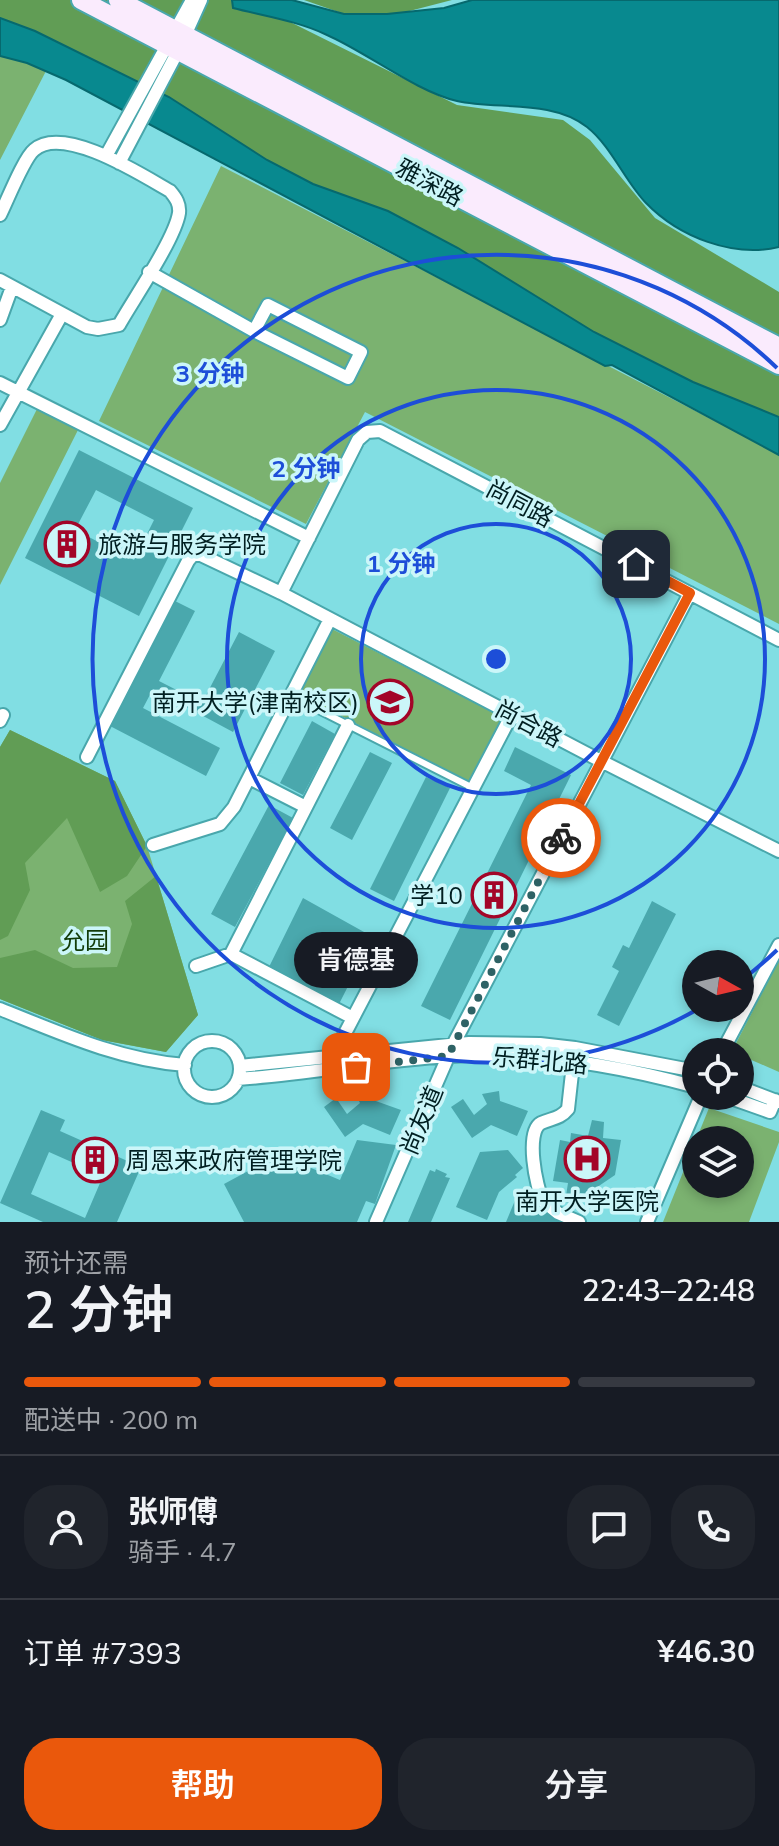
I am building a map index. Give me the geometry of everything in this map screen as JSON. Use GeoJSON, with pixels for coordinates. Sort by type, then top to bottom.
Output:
{"type":"FeatureCollection","features":[{"type":"Feature","properties":{"kind":"main road","name":"雅深路"},"geometry":{"type":"LineString","coordinates":[[81,0],[176,40],[779,347]]}},
{"type":"Feature","properties":{"kind":"main road","name":"雅深路"},"geometry":{"type":"LineString","coordinates":[[118,0],[176,40],[779,365]]}},
{"type":"Feature","properties":{"kind":"street"},"geometry":{"type":"LineString","coordinates":[[119,163],[159,86],[192,0]]}},
{"type":"Feature","properties":{"kind":"street"},"geometry":{"type":"LineString","coordinates":[[106,156],[147,79],[201,0]]}},
{"type":"Feature","properties":{"kind":"street"},"geometry":{"type":"LineString","coordinates":[[0,215],[33,151],[47,142],[59,142],[106,156],[170,191],[178,200],[179,213],[170,236],[119,325],[98,329],[87,327],[0,280]]}},
{"type":"Feature","properties":{"kind":"street"},"geometry":{"type":"LineString","coordinates":[[149,272],[254,331],[348,378],[361,352],[268,305],[254,331]]}},
{"type":"Feature","properties":{"kind":"street"},"geometry":{"type":"LineString","coordinates":[[0,320],[12,287]]}},
{"type":"Feature","properties":{"kind":"street"},"geometry":{"type":"LineString","coordinates":[[0,425],[62,314]]}},
{"type":"Feature","properties":{"kind":"street"},"geometry":{"type":"LineString","coordinates":[[0,383],[309,538]]}},
{"type":"Feature","properties":{"kind":"street","name":"尚同路"},"geometry":{"type":"LineString","coordinates":[[281,593],[358,440],[367,432],[380,431],[779,640]]}},
{"type":"Feature","properties":{"kind":"street","name":"尚合路"},"geometry":{"type":"LineString","coordinates":[[87,757],[193,555],[201,555],[281,593],[779,851]]}},
{"type":"Feature","properties":{"kind":"street","name":"尚友道"},"geometry":{"type":"LineString","coordinates":[[376,1222],[451,1049],[690,593]]}},
{"type":"Feature","properties":{"kind":"street"},"geometry":{"type":"LineString","coordinates":[[153,845],[220,824],[234,807],[330,619]]}},
{"type":"Feature","properties":{"kind":"street"},"geometry":{"type":"LineString","coordinates":[[325,1071],[512,714]]}},
{"type":"Feature","properties":{"kind":"street"},"geometry":{"type":"LineString","coordinates":[[196,966],[231,954],[348,725]]}},
{"type":"Feature","properties":{"kind":"street"},"geometry":{"type":"LineString","coordinates":[[249,778],[306,807]]}},
{"type":"Feature","properties":{"kind":"street"},"geometry":{"type":"LineString","coordinates":[[729,1038],[779,945]]}},
{"type":"Feature","properties":{"kind":"street"},"geometry":{"type":"LineString","coordinates":[[231,954],[353,1018]]}},
{"type":"Feature","properties":{"kind":"street"},"geometry":{"type":"LineString","coordinates":[[0,1009],[90,1045],[148,1061],[185,1065]]}},
{"type":"Feature","properties":{"kind":"street"},"geometry":{"type":"LineString","coordinates":[[212,1041],[233,1051],[239,1072],[234,1086],[220,1096],[203,1096],[190,1087],[184,1072],[191,1051],[197,1045],[212,1041]]}},
{"type":"Feature","properties":{"kind":"street","name":"乐群北路"},"geometry":{"type":"LineString","coordinates":[[239,1072],[332,1058],[540,1044],[682,1083]]}},
{"type":"Feature","properties":{"kind":"street","name":"乐群北路"},"geometry":{"type":"LineString","coordinates":[[239,1072],[325,1071],[451,1049]]}},
{"type":"Feature","properties":{"kind":"street"},"geometry":{"type":"LineString","coordinates":[[574,1054],[568,1109],[563,1116],[540,1124],[534,1130],[532,1146],[543,1201],[558,1213],[579,1222]]}},
{"type":"Feature","properties":{"kind":"street","name":"乐群北路"},"geometry":{"type":"LineString","coordinates":[[574,1054],[682,1069]]}},
{"type":"Feature","properties":{"kind":"street"},"geometry":{"type":"LineString","coordinates":[[754,1095],[776,1107]]}},
{"type":"Feature","properties":{"kind":"street"},"geometry":{"type":"LineString","coordinates":[[754,1102],[776,1107]]}},
{"type":"Feature","properties":{"kind":"street"},"geometry":{"type":"LineString","coordinates":[[647,1222],[695,1110]]}},
{"type":"Feature","properties":{"kind":"lane"},"geometry":{"type":"LineString","coordinates":[[291,696],[473,788]]}},
{"type":"Feature","properties":{"kind":"green space"},"geometry":{"type":"Polygon","coordinates":[[[0,0],[246,0],[457,105],[563,120],[590,140],[655,218],[779,292],[779,437],[0,28],[0,0]]]}},
{"type":"Feature","properties":{"kind":"green space"},"geometry":{"type":"Polygon","coordinates":[[[304,0],[452,0],[367,22],[304,0]]]}},
{"type":"Feature","properties":{"kind":"green space"},"geometry":{"type":"Polygon","coordinates":[[[0,48],[46,71],[0,160],[0,48]]]}},
{"type":"Feature","properties":{"kind":"green space"},"geometry":{"type":"Polygon","coordinates":[[[221,166],[779,454],[779,624],[365,412],[306,524],[99,421],[221,166]]]}},
{"type":"Feature","properties":{"kind":"green space"},"geometry":{"type":"Polygon","coordinates":[[[38,407],[79,428],[0,585],[0,483],[38,407]]]}},
{"type":"Feature","properties":{"kind":"green space"},"geometry":{"type":"Polygon","coordinates":[[[332,629],[503,717],[469,782],[299,694],[332,629]]]}},
{"type":"Feature","properties":{"kind":"green space","name":"允园"},"geometry":{"type":"Polygon","coordinates":[[[10,730],[115,781],[147,846],[198,1015],[166,1052],[102,1040],[0,999],[0,747],[10,730]]]}},
{"type":"Feature","properties":{"kind":"green space"},"geometry":{"type":"Polygon","coordinates":[[[10,730],[115,781],[147,846],[127,876],[100,892],[67,818],[25,863],[30,890],[8,936],[0,940],[0,747],[10,730]]]}},
{"type":"Feature","properties":{"kind":"green space"},"geometry":{"type":"Polygon","coordinates":[[[156,876],[198,1015],[166,1052],[102,1040],[0,999],[0,958],[35,950],[73,968],[117,967],[132,924],[125,901],[156,876]]]}},
{"type":"Feature","properties":{"kind":"green space"},"geometry":{"type":"Polygon","coordinates":[[[779,960],[779,1072],[754,1061],[754,1038],[739,1038],[747,1022],[754,1022],[754,1008],[779,960]]]}},
{"type":"Feature","properties":{"kind":"green space"},"geometry":{"type":"Polygon","coordinates":[[[708,1110],[779,1132],[779,1142],[749,1222],[663,1222],[682,1175],[682,1198],[754,1198],[754,1126],[702,1126],[708,1110]]]}},
{"type":"Feature","properties":{"kind":"water"},"geometry":{"type":"Polygon","coordinates":[[[232,0],[292,0],[344,14],[387,14],[444,8],[472,0],[779,0],[779,247],[743,250],[725,247],[674,226],[638,194],[596,135],[573,118],[541,109],[472,104],[442,96],[327,35],[293,22],[233,8],[232,0]]]}},
{"type":"Feature","properties":{"kind":"water"},"geometry":{"type":"Polygon","coordinates":[[[0,18],[35,31],[169,97],[267,160],[313,184],[388,211],[458,248],[594,332],[693,382],[779,417],[779,455],[66,80],[27,63],[0,56],[0,18]]]}},
{"type":"Feature","properties":{"kind":"building","name":"旅游与服务学院"},"geometry":{"type":"Polygon","coordinates":[[[79,450],[193,508],[139,616],[25,558],[79,450]],[[96,490],[75,530],[134,560],[154,520],[96,490]]]}},
{"type":"Feature","properties":{"kind":"building"},"geometry":{"type":"Polygon","coordinates":[[[175,601],[195,611],[159,681],[202,703],[239,632],[275,651],[233,732],[153,689],[143,708],[220,748],[206,776],[110,726],[175,601]]]}},
{"type":"Feature","properties":{"kind":"building"},"geometry":{"type":"Polygon","coordinates":[[[312,721],[335,734],[303,795],[280,783],[312,721]]]}},
{"type":"Feature","properties":{"kind":"building","name":"学10"},"geometry":{"type":"Polygon","coordinates":[[[515,747],[571,775],[450,1020],[421,1006],[531,785],[504,771],[515,747]]]}},
{"type":"Feature","properties":{"kind":"building"},"geometry":{"type":"Polygon","coordinates":[[[370,752],[392,763],[352,840],[330,828],[370,752]]]}},
{"type":"Feature","properties":{"kind":"building"},"geometry":{"type":"Polygon","coordinates":[[[426,777],[450,788],[394,901],[370,889],[426,777]]]}},
{"type":"Feature","properties":{"kind":"building"},"geometry":{"type":"Polygon","coordinates":[[[269,805],[293,818],[235,927],[211,914],[269,805]]]}},
{"type":"Feature","properties":{"kind":"building"},"geometry":{"type":"Polygon","coordinates":[[[303,898],[373,937],[339,1004],[269,967],[303,898]]]}},
{"type":"Feature","properties":{"kind":"building"},"geometry":{"type":"Polygon","coordinates":[[[652,901],[676,914],[619,1026],[597,1015],[619,971],[612,967],[623,945],[629,948],[652,901]]]}},
{"type":"Feature","properties":{"kind":"building"},"geometry":{"type":"Polygon","coordinates":[[[372,1090],[373,1100],[401,1110],[390,1135],[363,1124],[345,1137],[324,1107],[336,1098],[347,1114],[360,1103],[355,1093],[372,1090]]]}},
{"type":"Feature","properties":{"kind":"building"},"geometry":{"type":"Polygon","coordinates":[[[499,1091],[500,1101],[528,1111],[517,1136],[491,1125],[472,1138],[451,1107],[463,1099],[474,1115],[487,1104],[482,1094],[499,1091]]]}},
{"type":"Feature","properties":{"kind":"building","name":"周恩来政府管理学院"},"geometry":{"type":"Polygon","coordinates":[[[41,1110],[65,1120],[60,1131],[141,1167],[117,1222],[43,1222],[0,1203],[41,1110]],[[49,1152],[31,1194],[85,1218],[103,1176],[49,1152]]]}},
{"type":"Feature","properties":{"kind":"building","name":"南开大学医院"},"geometry":{"type":"Polygon","coordinates":[[[592,1120],[604,1122],[603,1138],[621,1140],[615,1175],[587,1194],[580,1193],[578,1205],[565,1202],[568,1183],[553,1181],[560,1140],[570,1142],[571,1133],[588,1136],[592,1120]]]}},
{"type":"Feature","properties":{"kind":"building"},"geometry":{"type":"Polygon","coordinates":[[[357,1140],[396,1145],[375,1204],[366,1201],[357,1222],[244,1222],[224,1184],[291,1148],[299,1163],[340,1180],[357,1140]]]}},
{"type":"Feature","properties":{"kind":"building"},"geometry":{"type":"Polygon","coordinates":[[[508,1150],[523,1168],[499,1192],[487,1220],[456,1207],[480,1152],[508,1150]]]}},
{"type":"Feature","properties":{"kind":"building"},"geometry":{"type":"Polygon","coordinates":[[[436,1169],[450,1178],[431,1222],[408,1222],[430,1170],[435,1172],[436,1169]]]}},
{"type":"Feature","properties":{"kind":"building"},"geometry":{"type":"Polygon","coordinates":[[[516,1198],[572,1222],[506,1222],[516,1198]]]}},
{"type":"Feature","properties":{"kind":"way so far"},"geometry":{"type":"LineString","coordinates":[[356,1067],[448,1056],[561,838]]}},
{"type":"Feature","properties":{"kind":"place","name":"旅游与服务学院"},"geometry":{"type":"Point","coordinates":[67,544]}},
{"type":"Feature","properties":{"kind":"place","name":"南开大学(津南校区)"},"geometry":{"type":"Point","coordinates":[390,702]}},
{"type":"Feature","properties":{"kind":"place","name":"学10"},"geometry":{"type":"Point","coordinates":[494,895]}},
{"type":"Feature","properties":{"kind":"place","name":"肯德基"},"geometry":{"type":"Point","coordinates":[356,1067]}},
{"type":"Feature","properties":{"kind":"place","name":"南开大学医院"},"geometry":{"type":"Point","coordinates":[587,1159]}},
{"type":"Feature","properties":{"kind":"place","name":"周恩来政府管理学院"},"geometry":{"type":"Point","coordinates":[95,1160]}},
{"type":"Feature","properties":{"kind":"route"},"geometry":{"type":"LineString","coordinates":[[561,838],[690,593],[636,564]]}}]}
